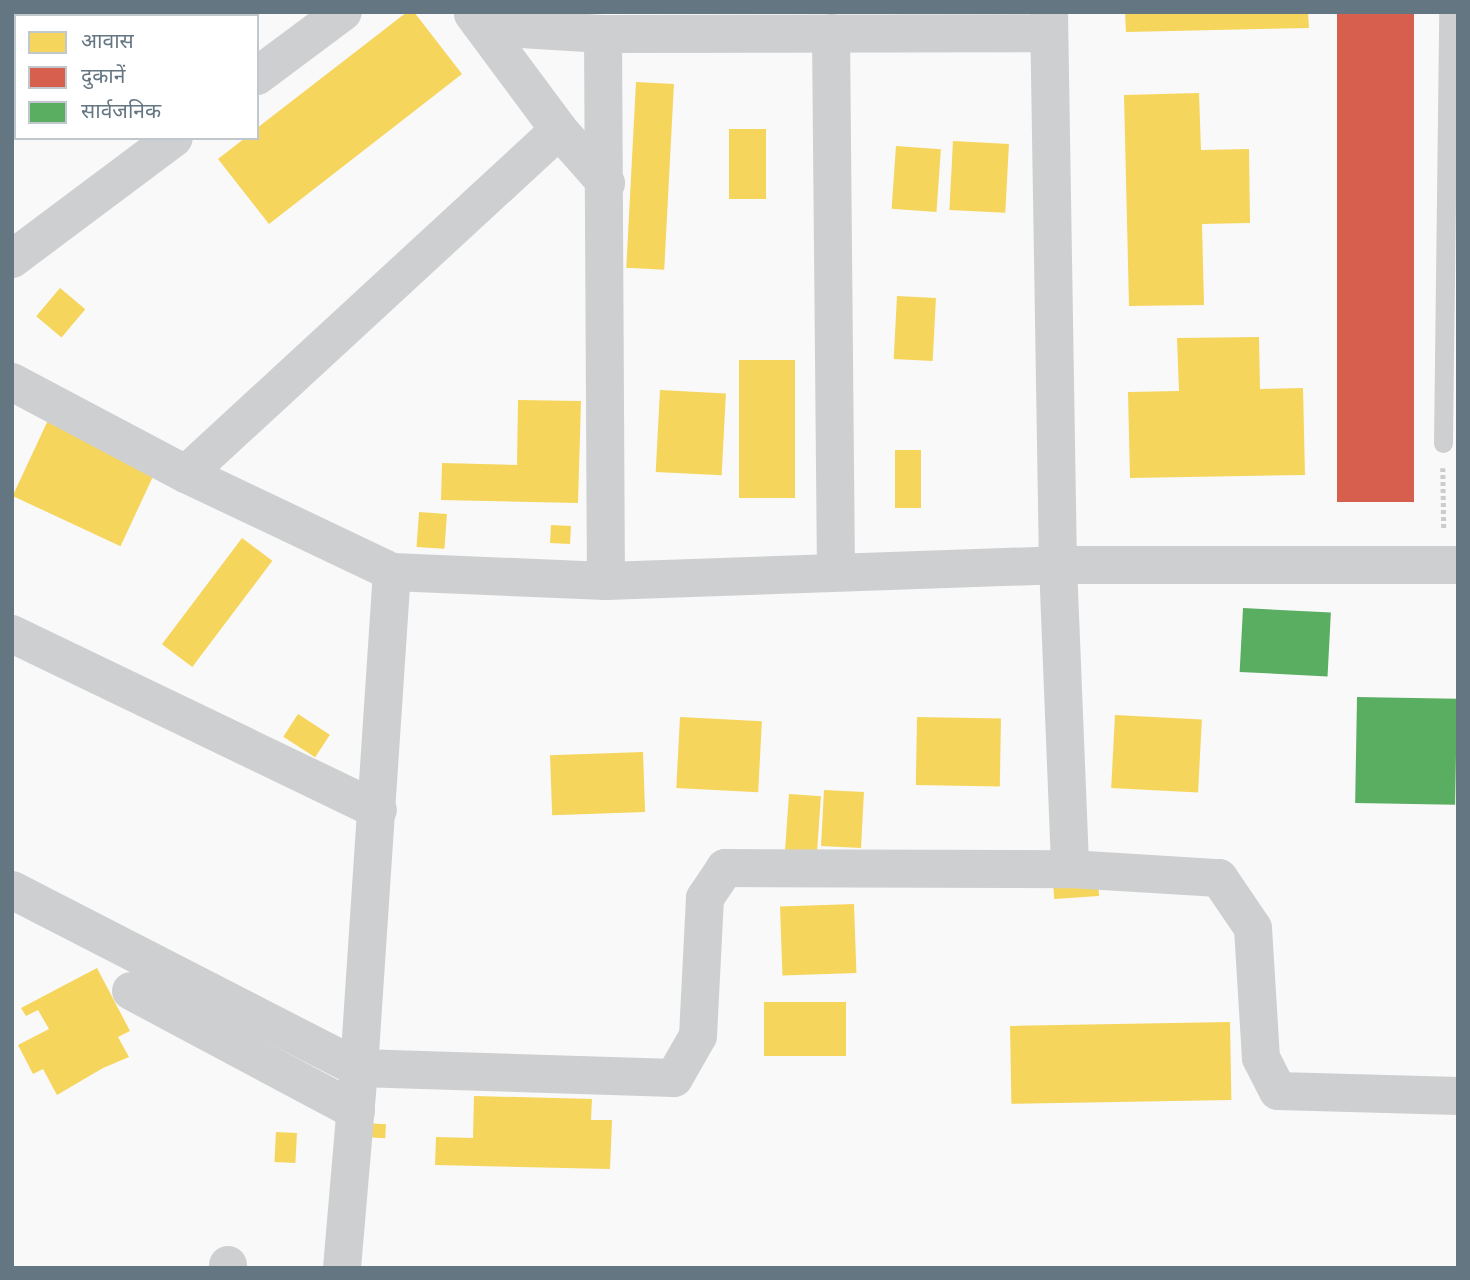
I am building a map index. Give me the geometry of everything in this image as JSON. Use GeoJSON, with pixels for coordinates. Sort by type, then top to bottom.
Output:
{"type":"FeatureCollection","features":[{"type":"Feature","properties":{"kind":"street"},"geometry":{"type":"LineString","coordinates":[[259,75],[343,12]]}},
{"type":"Feature","properties":{"kind":"street"},"geometry":{"type":"LineString","coordinates":[[479,20],[603,34],[831,33],[1048,22],[1058,565],[1070,869]]}},
{"type":"Feature","properties":{"kind":"street"},"geometry":{"type":"LineString","coordinates":[[479,20],[559,130],[606,183]]}},
{"type":"Feature","properties":{"kind":"street"},"geometry":{"type":"LineString","coordinates":[[831,33],[836,570]]}},
{"type":"Feature","properties":{"kind":"street"},"geometry":{"type":"LineString","coordinates":[[603,34],[606,183],[606,581]]}},
{"type":"Feature","properties":{"kind":"street"},"geometry":{"type":"LineString","coordinates":[[186,474],[559,130]]}},
{"type":"Feature","properties":{"kind":"street"},"geometry":{"type":"LineString","coordinates":[[12,259],[171,140]]}},
{"type":"Feature","properties":{"kind":"street"},"geometry":{"type":"LineString","coordinates":[[12,382],[186,474],[393,572],[606,581],[836,570],[1058,565],[1451,565]]}},
{"type":"Feature","properties":{"kind":"street"},"geometry":{"type":"LineString","coordinates":[[342,1268],[356,1111],[393,572]]}},
{"type":"Feature","properties":{"kind":"street"},"geometry":{"type":"LineString","coordinates":[[12,634],[378,810]]}},
{"type":"Feature","properties":{"kind":"street"},"geometry":{"type":"LineString","coordinates":[[12,890],[359,1068],[674,1077],[698,1036],[705,898],[725,868],[1070,869],[1219,878],[1253,928],[1261,1058],[1278,1091],[1458,1096]]}},
{"type":"Feature","properties":{"kind":"street"},"geometry":{"type":"LineString","coordinates":[[131,991],[356,1111]]}},
{"type":"Feature","properties":{"kind":"lane"},"geometry":{"type":"LineString","coordinates":[[1443,443],[1448,12]]}},
{"type":"Feature","properties":{"kind":"path"},"geometry":{"type":"LineString","coordinates":[[1444,483],[1451,565]]}},
{"type":"Feature","properties":{"kind":"building: आवास"},"geometry":{"type":"Polygon","coordinates":[[[407,12],[414,12],[462,74],[269,224],[218,159],[242,140],[259,140],[259,126],[407,12]]]}},
{"type":"Feature","properties":{"kind":"building: आवास"},"geometry":{"type":"Polygon","coordinates":[[[1125,12],[1308,12],[1309,28],[1126,32],[1125,12]]]}},
{"type":"Feature","properties":{"kind":"building: आवास"},"geometry":{"type":"Polygon","coordinates":[[[14,53],[14,125],[12,125],[14,53]]]}},
{"type":"Feature","properties":{"kind":"building: आवास"},"geometry":{"type":"Polygon","coordinates":[[[636,82],[674,84],[664,270],[626,268],[636,82]]]}},
{"type":"Feature","properties":{"kind":"building: आवास"},"geometry":{"type":"Polygon","coordinates":[[[1199,93],[1201,150],[1249,149],[1250,223],[1202,224],[1204,305],[1129,306],[1124,95],[1199,93]]]}},
{"type":"Feature","properties":{"kind":"building: आवास"},"geometry":{"type":"Polygon","coordinates":[[[729,129],[766,129],[766,199],[729,199],[729,129]]]}},
{"type":"Feature","properties":{"kind":"building: आवास"},"geometry":{"type":"Polygon","coordinates":[[[953,141],[1009,144],[1005,213],[949,210],[953,141]]]}},
{"type":"Feature","properties":{"kind":"building: आवास"},"geometry":{"type":"Polygon","coordinates":[[[896,146],[941,149],[936,212],[892,209],[896,146]]]}},
{"type":"Feature","properties":{"kind":"building: आवास"},"geometry":{"type":"Polygon","coordinates":[[[60,288],[85,309],[61,338],[36,316],[60,288]]]}},
{"type":"Feature","properties":{"kind":"building: आवास"},"geometry":{"type":"Polygon","coordinates":[[[897,296],[936,298],[933,361],[894,359],[897,296]]]}},
{"type":"Feature","properties":{"kind":"building: आवास"},"geometry":{"type":"Polygon","coordinates":[[[1259,337],[1260,389],[1303,388],[1305,475],[1130,478],[1128,392],[1179,391],[1177,338],[1259,337]]]}},
{"type":"Feature","properties":{"kind":"building: आवास"},"geometry":{"type":"Polygon","coordinates":[[[739,360],[795,360],[795,498],[739,498],[739,360]]]}},
{"type":"Feature","properties":{"kind":"building: आवास"},"geometry":{"type":"Polygon","coordinates":[[[660,390],[726,393],[722,475],[656,472],[660,390]]]}},
{"type":"Feature","properties":{"kind":"building: आवास"},"geometry":{"type":"Polygon","coordinates":[[[518,400],[581,401],[578,503],[441,500],[442,463],[517,465],[518,400]]]}},
{"type":"Feature","properties":{"kind":"building: आवास"},"geometry":{"type":"Polygon","coordinates":[[[49,418],[157,468],[121,546],[13,496],[49,418]]]}},
{"type":"Feature","properties":{"kind":"building: आवास"},"geometry":{"type":"Polygon","coordinates":[[[895,450],[921,450],[921,508],[895,508],[895,450]]]}},
{"type":"Feature","properties":{"kind":"building: आवास"},"geometry":{"type":"Polygon","coordinates":[[[419,512],[447,514],[444,549],[417,547],[419,512]]]}},
{"type":"Feature","properties":{"kind":"building: आवास"},"geometry":{"type":"Polygon","coordinates":[[[551,525],[571,526],[570,544],[550,543],[551,525]]]}},
{"type":"Feature","properties":{"kind":"building: आवास"},"geometry":{"type":"Polygon","coordinates":[[[242,538],[272,561],[192,667],[162,644],[242,538]]]}},
{"type":"Feature","properties":{"kind":"building: आवास"},"geometry":{"type":"Polygon","coordinates":[[[298,714],[330,735],[315,757],[283,737],[298,714]]]}},
{"type":"Feature","properties":{"kind":"building: आवास"},"geometry":{"type":"Polygon","coordinates":[[[1115,715],[1202,720],[1198,792],[1111,788],[1115,715]]]}},
{"type":"Feature","properties":{"kind":"building: आवास"},"geometry":{"type":"Polygon","coordinates":[[[680,717],[762,721],[758,792],[676,788],[680,717]]]}},
{"type":"Feature","properties":{"kind":"building: आवास"},"geometry":{"type":"Polygon","coordinates":[[[917,717],[1001,718],[1000,786],[916,785],[917,717]]]}},
{"type":"Feature","properties":{"kind":"building: आवास"},"geometry":{"type":"Polygon","coordinates":[[[643,752],[645,812],[552,815],[550,755],[643,752]]]}},
{"type":"Feature","properties":{"kind":"building: आवास"},"geometry":{"type":"Polygon","coordinates":[[[824,790],[864,792],[861,848],[821,846],[824,790]]]}},
{"type":"Feature","properties":{"kind":"building: आवास"},"geometry":{"type":"Polygon","coordinates":[[[789,794],[821,796],[817,852],[785,850],[789,794]]]}},
{"type":"Feature","properties":{"kind":"building: आवास"},"geometry":{"type":"Polygon","coordinates":[[[1098,880],[1099,896],[1054,899],[1053,883],[1098,880]]]}},
{"type":"Feature","properties":{"kind":"building: आवास"},"geometry":{"type":"Polygon","coordinates":[[[854,904],[856,973],[782,976],[780,907],[854,904]]]}},
{"type":"Feature","properties":{"kind":"building: आवास"},"geometry":{"type":"Polygon","coordinates":[[[97,968],[130,1031],[118,1037],[129,1057],[103,1068],[57,1095],[43,1069],[33,1074],[18,1045],[49,1029],[38,1010],[26,1016],[21,1008],[97,968]]]}},
{"type":"Feature","properties":{"kind":"building: आवास"},"geometry":{"type":"Polygon","coordinates":[[[764,1002],[846,1002],[846,1056],[764,1056],[764,1002]]]}},
{"type":"Feature","properties":{"kind":"building: आवास"},"geometry":{"type":"Polygon","coordinates":[[[1230,1022],[1231,1100],[1011,1104],[1010,1026],[1230,1022]]]}},
{"type":"Feature","properties":{"kind":"building: आवास"},"geometry":{"type":"Polygon","coordinates":[[[474,1096],[592,1099],[591,1120],[612,1120],[610,1169],[435,1165],[436,1137],[473,1138],[474,1096]]]}},
{"type":"Feature","properties":{"kind":"building: आवास"},"geometry":{"type":"Polygon","coordinates":[[[364,1123],[386,1124],[385,1138],[363,1137],[364,1123]]]}},
{"type":"Feature","properties":{"kind":"building: आवास"},"geometry":{"type":"Polygon","coordinates":[[[276,1132],[297,1133],[295,1163],[274,1162],[276,1132]]]}},
{"type":"Feature","properties":{"kind":"building: दुकानें"},"geometry":{"type":"Polygon","coordinates":[[[1337,12],[1414,12],[1414,502],[1337,502],[1337,12]]]}},
{"type":"Feature","properties":{"kind":"building: सार्वजनिक"},"geometry":{"type":"Polygon","coordinates":[[[1243,608],[1331,613],[1328,677],[1240,672],[1243,608]]]}},
{"type":"Feature","properties":{"kind":"building: सार्वजनिक"},"geometry":{"type":"Polygon","coordinates":[[[1357,697],[1457,699],[1455,805],[1355,803],[1357,697]]]}}]}
